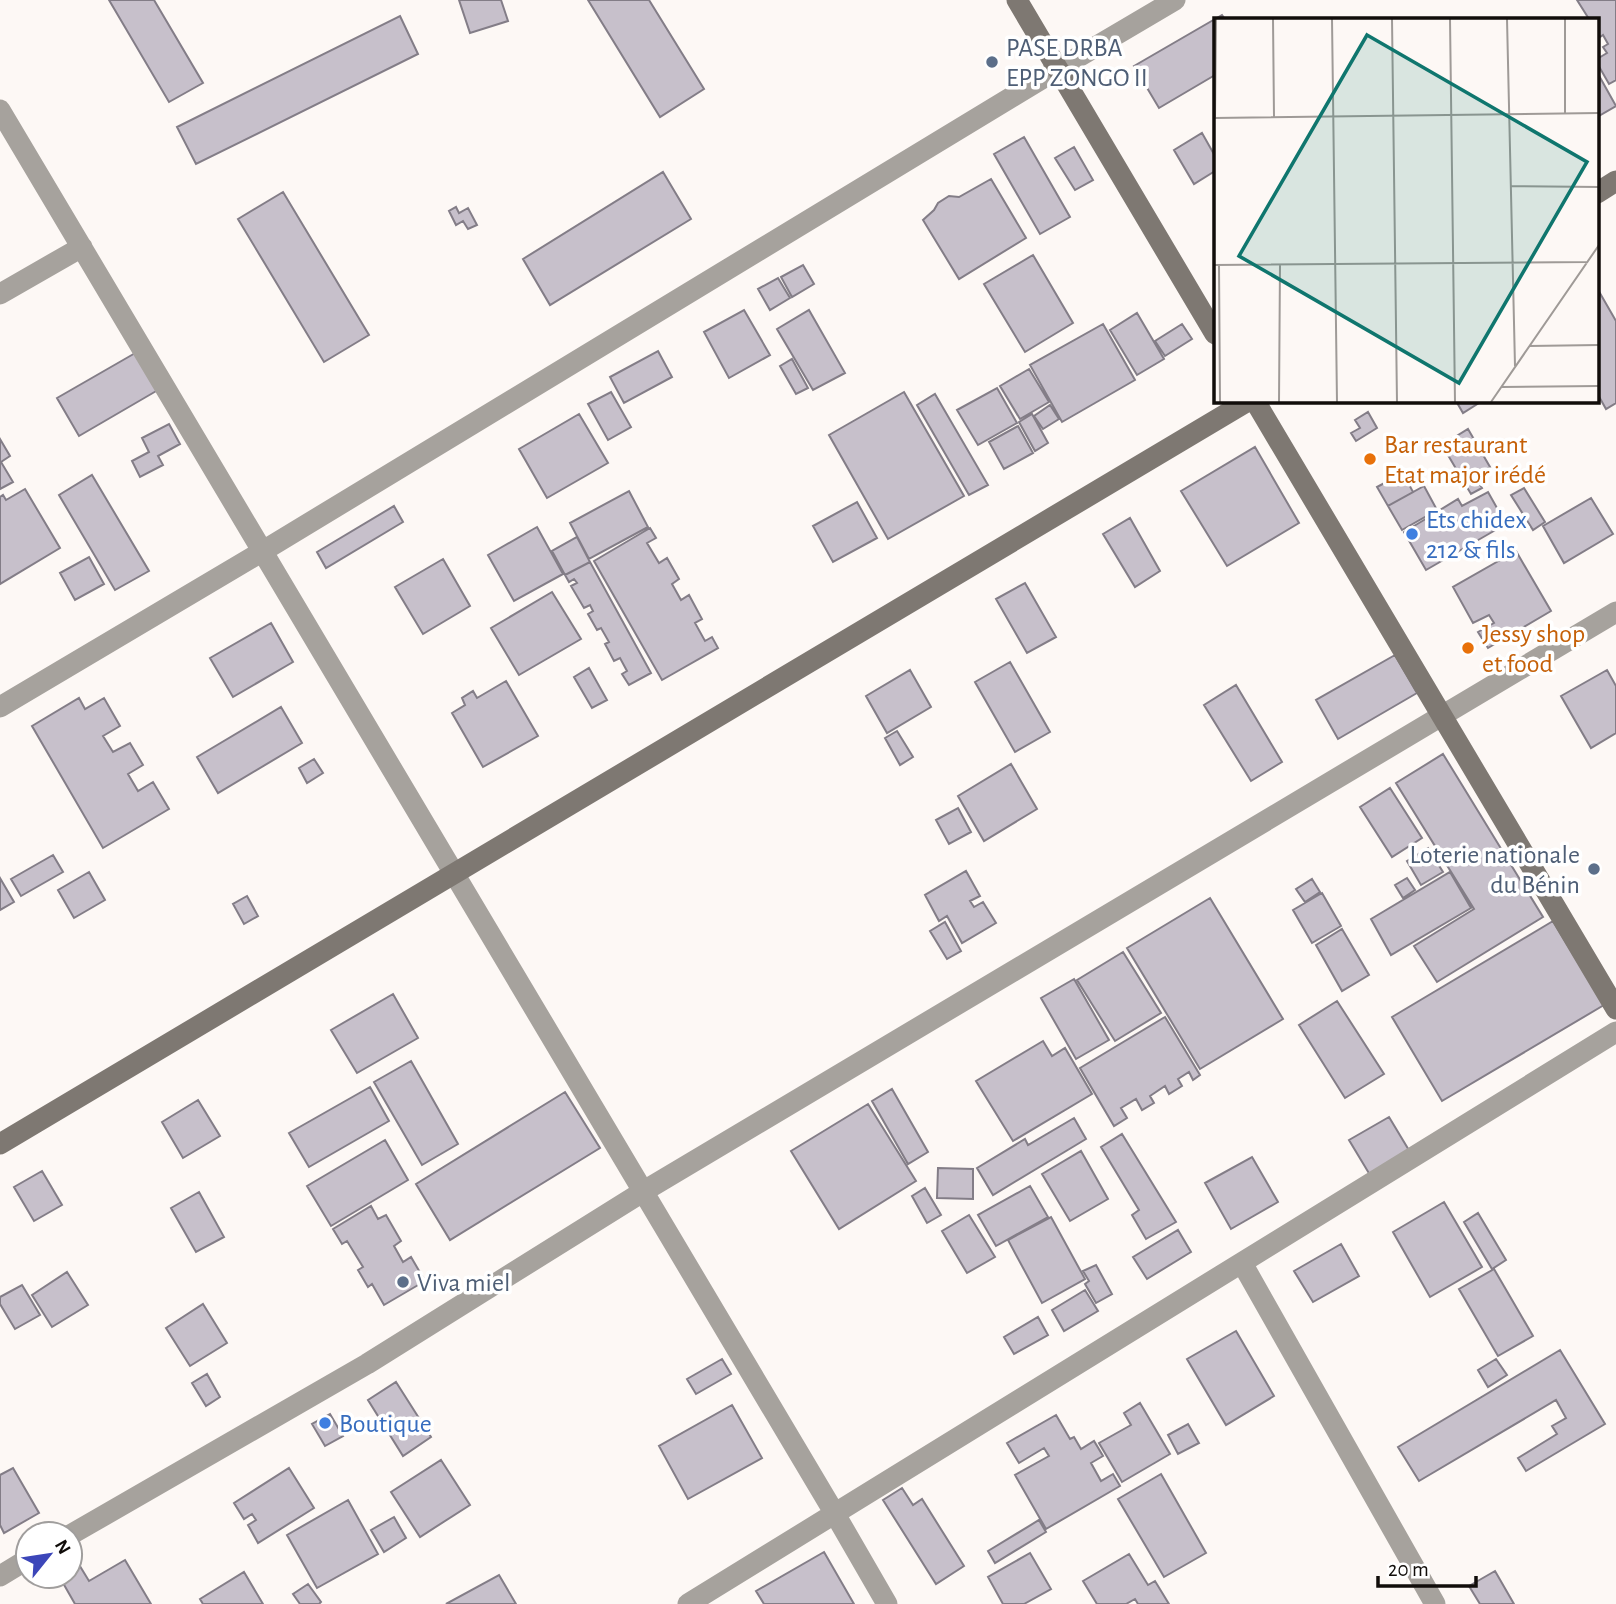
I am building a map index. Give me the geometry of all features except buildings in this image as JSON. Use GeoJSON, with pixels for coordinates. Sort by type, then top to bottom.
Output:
{"type":"FeatureCollection","features":[{"type":"Feature","properties":{"kind":"street"},"geometry":{"type":"LineString","coordinates":[[1017,0],[1214,332]]}},
{"type":"Feature","properties":{"kind":"street"},"geometry":{"type":"LineString","coordinates":[[0,707],[1175,0]]}},
{"type":"Feature","properties":{"kind":"street"},"geometry":{"type":"LineString","coordinates":[[0,110],[887,1604]]}},
{"type":"Feature","properties":{"kind":"street"},"geometry":{"type":"LineString","coordinates":[[1598,192],[1616,181]]}},
{"type":"Feature","properties":{"kind":"street"},"geometry":{"type":"LineString","coordinates":[[0,294],[82,247]]}},
{"type":"Feature","properties":{"kind":"street"},"geometry":{"type":"LineString","coordinates":[[0,1144],[1246,402]]}},
{"type":"Feature","properties":{"kind":"street"},"geometry":{"type":"LineString","coordinates":[[1256,402],[1616,1009]]}},
{"type":"Feature","properties":{"kind":"street"},"geometry":{"type":"LineString","coordinates":[[84,1527],[367,1363],[644,1191],[1616,612]]}},
{"type":"Feature","properties":{"kind":"street"},"geometry":{"type":"LineString","coordinates":[[688,1604],[1616,1032]]}},
{"type":"Feature","properties":{"kind":"street"},"geometry":{"type":"LineString","coordinates":[[1242,1263],[1435,1604]]}},
{"type":"Feature","properties":{"kind":"place","name":"PASE DRBA EPP ZONGO II"},"geometry":{"type":"Point","coordinates":[992,62]}},
{"type":"Feature","properties":{"kind":"place","name":"Bar restaurant Etat major irédé"},"geometry":{"type":"Point","coordinates":[1370,459]}},
{"type":"Feature","properties":{"kind":"place","name":"Ets chidex 212 & fils"},"geometry":{"type":"Point","coordinates":[1412,534]}},
{"type":"Feature","properties":{"kind":"place","name":"Jessy shop et food"},"geometry":{"type":"Point","coordinates":[1468,648]}},
{"type":"Feature","properties":{"kind":"place","name":"Loterie nationale du Bénin"},"geometry":{"type":"Point","coordinates":[1594,869]}},
{"type":"Feature","properties":{"kind":"place","name":"Viva miel"},"geometry":{"type":"Point","coordinates":[403,1282]}},
{"type":"Feature","properties":{"kind":"place","name":"Boutique"},"geometry":{"type":"Point","coordinates":[325,1423]}}]}
